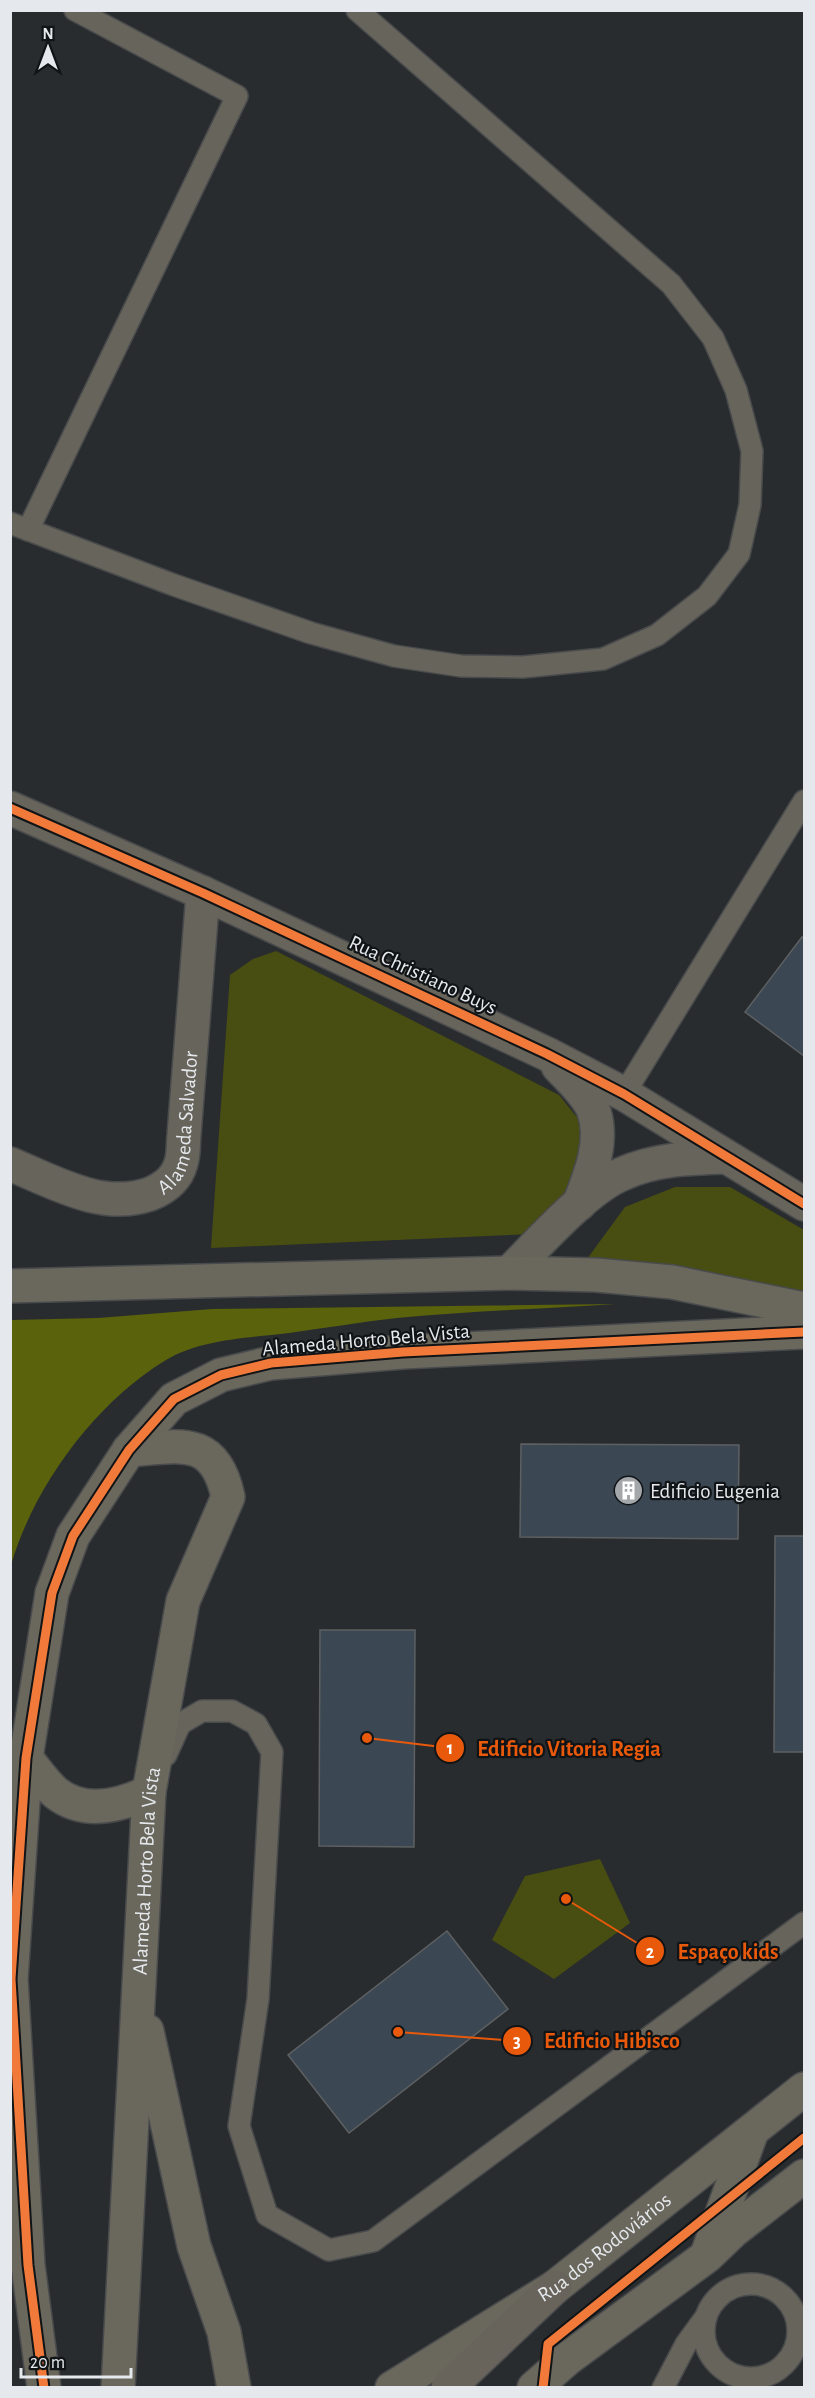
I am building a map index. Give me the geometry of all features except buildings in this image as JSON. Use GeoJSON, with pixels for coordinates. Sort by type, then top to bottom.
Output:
{"type":"FeatureCollection","features":[{"type":"Feature","properties":{"kind":"main road"},"geometry":{"type":"LineString","coordinates":[[448,2388],[555,2287]]}},
{"type":"Feature","properties":{"kind":"street","name":"Rua Christiano Buys"},"geometry":{"type":"LineString","coordinates":[[10,808],[203,893],[547,1053],[624,1094],[804,1204]]}},
{"type":"Feature","properties":{"kind":"street","name":"Alameda Salvador"},"geometry":{"type":"LineString","coordinates":[[10,1164],[80,1193],[114,1201],[159,1190],[174,1178],[181,1163],[184,1135],[203,893]]}},
{"type":"Feature","properties":{"kind":"street"},"geometry":{"type":"LineString","coordinates":[[547,1053],[580,1089],[593,1110],[596,1136],[594,1164],[579,1204]]}},
{"type":"Feature","properties":{"kind":"street"},"geometry":{"type":"LineString","coordinates":[[509,1273],[579,1204],[621,1174],[669,1160],[726,1157]]}},
{"type":"Feature","properties":{"kind":"street"},"geometry":{"type":"LineString","coordinates":[[10,1286],[509,1273],[596,1275],[672,1282],[804,1309]]}},
{"type":"Feature","properties":{"kind":"street","name":"Alameda Horto Bela Vista"},"geometry":{"type":"LineString","coordinates":[[44,2388],[28,2265],[11,1979],[26,1758],[52,1593],[73,1536],[129,1450],[174,1399],[221,1375],[271,1363],[403,1352],[804,1332]]}},
{"type":"Feature","properties":{"kind":"street","name":"Alameda Horto Bela Vista"},"geometry":{"type":"LineString","coordinates":[[118,2388],[149,1792],[183,1601],[228,1497],[225,1481],[215,1461],[194,1447],[129,1450]]}},
{"type":"Feature","properties":{"kind":"street"},"geometry":{"type":"LineString","coordinates":[[26,1758],[56,1793],[74,1803],[97,1807],[125,1804],[149,1792]]}},
{"type":"Feature","properties":{"kind":"street"},"geometry":{"type":"LineString","coordinates":[[138,1991],[194,2246],[224,2332],[234,2388]]}},
{"type":"Feature","properties":{"kind":"street","name":"Rua dos Rodoviários"},"geometry":{"type":"LineString","coordinates":[[392,2388],[555,2287],[804,2089]]}},
{"type":"Feature","properties":{"kind":"street"},"geometry":{"type":"LineString","coordinates":[[706,2256],[752,2131]]}},
{"type":"Feature","properties":{"kind":"street"},"geometry":{"type":"LineString","coordinates":[[534,2388],[567,2373],[734,2230],[804,2176]]}},
{"type":"Feature","properties":{"kind":"lane"},"geometry":{"type":"LineString","coordinates":[[75,10],[237,96],[20,526],[174,585],[311,633],[394,656],[461,666],[523,667],[603,659],[657,635],[699,603],[739,554],[750,505],[752,451],[736,390],[713,338],[671,284],[357,10]]}},
{"type":"Feature","properties":{"kind":"lane"},"geometry":{"type":"LineString","coordinates":[[624,1094],[804,801]]}},
{"type":"Feature","properties":{"kind":"lane"},"geometry":{"type":"LineString","coordinates":[[149,1792],[180,1724],[202,1711],[232,1711],[256,1724],[272,1752],[258,1999],[239,2127],[267,2215],[329,2250],[373,2241],[804,1923]]}},
{"type":"Feature","properties":{"kind":"lane"},"geometry":{"type":"LineString","coordinates":[[663,2388],[686,2344],[705,2318],[712,2303],[724,2291],[739,2285],[756,2283],[772,2288],[785,2297],[794,2310],[801,2337],[791,2356],[764,2383],[753,2378],[738,2376],[725,2370],[714,2360],[706,2347],[705,2318]]}},
{"type":"Feature","properties":{"kind":"green space"},"geometry":{"type":"Polygon","coordinates":[[[276,951],[559,1095],[584,1126],[579,1184],[533,1234],[211,1248],[230,975],[253,959],[276,951]]]}},
{"type":"Feature","properties":{"kind":"green space"},"geometry":{"type":"Polygon","coordinates":[[[675,1187],[730,1187],[804,1230],[804,1295],[587,1259],[625,1207],[675,1187]]]}},
{"type":"Feature","properties":{"kind":"green space"},"geometry":{"type":"Polygon","coordinates":[[[615,1304],[397,1318],[226,1340],[180,1353],[140,1378],[115,1399],[70,1449],[35,1506],[21,1535],[11,1565],[11,1320],[98,1318],[212,1309],[615,1304]]]}},
{"type":"Feature","properties":{"kind":"green space"},"geometry":{"type":"Polygon","coordinates":[[[600,1859],[630,1923],[554,1979],[492,1940],[525,1876],[600,1859]]]}},
{"type":"Feature","properties":{"kind":"cycle path"},"geometry":{"type":"LineString","coordinates":[[10,808],[203,893],[547,1054],[624,1094],[804,1204]]}},
{"type":"Feature","properties":{"kind":"cycle path"},"geometry":{"type":"LineString","coordinates":[[44,2388],[28,2265],[11,1979],[26,1758],[52,1593],[73,1536],[129,1450],[174,1399],[221,1375],[271,1363],[403,1352],[804,1332]]}},
{"type":"Feature","properties":{"kind":"cycle path"},"geometry":{"type":"LineString","coordinates":[[543,2388],[548,2344],[804,2138]]}},
{"type":"Feature","properties":{"kind":"place","name":"Edificio Eugenia"},"geometry":{"type":"Point","coordinates":[629,1491]}},
{"type":"Feature","properties":{"kind":"place","name":"Edificio Vitoria Regia"},"geometry":{"type":"Point","coordinates":[367,1738]}},
{"type":"Feature","properties":{"kind":"place","name":"Espaço kids"},"geometry":{"type":"Point","coordinates":[566,1899]}},
{"type":"Feature","properties":{"kind":"place","name":"Edificio Hibisco"},"geometry":{"type":"Point","coordinates":[398,2032]}}]}
